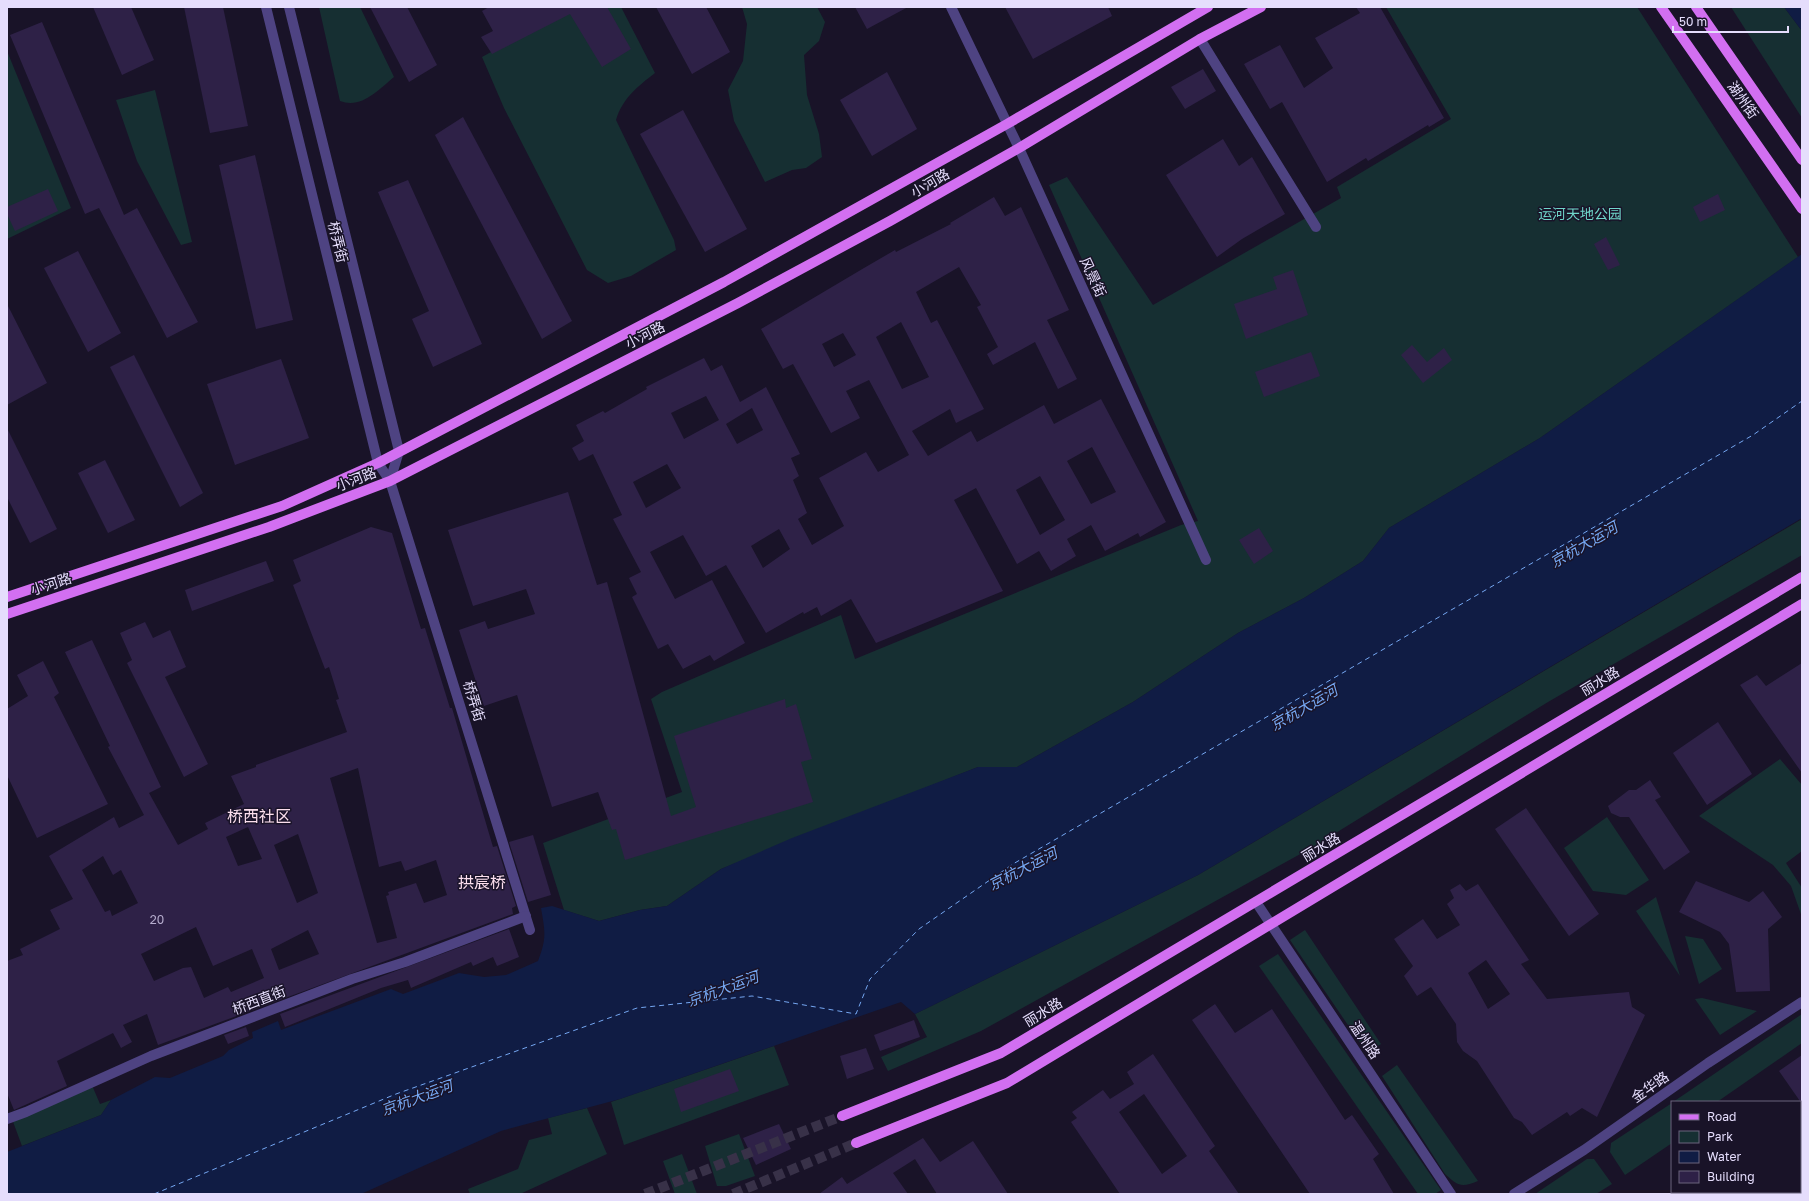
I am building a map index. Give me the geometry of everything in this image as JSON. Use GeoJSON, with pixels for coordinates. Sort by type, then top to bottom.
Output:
{"type":"FeatureCollection","features":[{"type":"Feature","properties":{"kind":"main road","name":"小河路"},"geometry":{"type":"LineString","coordinates":[[7,597],[282,506],[378,463],[724,282],[1007,124],[1208,7]]}},
{"type":"Feature","properties":{"kind":"main road","name":"小河路"},"geometry":{"type":"LineString","coordinates":[[7,614],[269,527],[390,481],[738,303],[890,222],[1018,148],[1200,39],[1261,7]]}},
{"type":"Feature","properties":{"kind":"main road","name":"湖州街"},"geometry":{"type":"LineString","coordinates":[[1661,7],[1802,209]]}},
{"type":"Feature","properties":{"kind":"main road","name":"湖州街"},"geometry":{"type":"LineString","coordinates":[[1696,7],[1802,160]]}},
{"type":"Feature","properties":{"kind":"main road","name":"丽水路"},"geometry":{"type":"LineString","coordinates":[[842,1116],[1001,1053],[1802,576]]}},
{"type":"Feature","properties":{"kind":"main road"},"geometry":{"type":"LineString","coordinates":[[856,1143],[1008,1083],[1802,604]]}},
{"type":"Feature","properties":{"kind":"street","name":"桥弄街"},"geometry":{"type":"LineString","coordinates":[[266,7],[378,463],[390,481],[530,930]]}},
{"type":"Feature","properties":{"kind":"street","name":"桥弄街"},"geometry":{"type":"LineString","coordinates":[[289,7],[399,451]]}},
{"type":"Feature","properties":{"kind":"street","name":"风景街"},"geometry":{"type":"LineString","coordinates":[[951,7],[1007,124],[1206,560]]}},
{"type":"Feature","properties":{"kind":"street"},"geometry":{"type":"LineString","coordinates":[[1200,39],[1316,227]]}},
{"type":"Feature","properties":{"kind":"street"},"geometry":{"type":"LineString","coordinates":[[390,481],[399,451]]}},
{"type":"Feature","properties":{"kind":"street","name":"温州路"},"geometry":{"type":"LineString","coordinates":[[1256,902],[1451,1194]]}},
{"type":"Feature","properties":{"kind":"street","name":"桥西直街"},"geometry":{"type":"LineString","coordinates":[[7,1119],[19,1116],[151,1056],[352,979],[405,962],[526,916]]}},
{"type":"Feature","properties":{"kind":"street","name":"金华路"},"geometry":{"type":"LineString","coordinates":[[1514,1194],[1584,1150],[1708,1063],[1802,1002]]}},
{"type":"Feature","properties":{"kind":"green space"},"geometry":{"type":"Polygon","coordinates":[[[319,7],[360,7],[394,77],[369,97],[363,100],[348,103],[340,101],[319,7]]]}},
{"type":"Feature","properties":{"kind":"green space"},"geometry":{"type":"Polygon","coordinates":[[[572,7],[621,7],[655,73],[626,99],[616,120],[674,240],[676,250],[631,276],[608,283],[587,270],[504,108],[482,57],[572,7]]]}},
{"type":"Feature","properties":{"kind":"green space"},"geometry":{"type":"Polygon","coordinates":[[[742,7],[817,7],[825,22],[819,41],[804,55],[807,95],[819,134],[822,157],[806,168],[792,170],[765,182],[734,121],[728,90],[743,61],[747,24],[742,7]]]}},
{"type":"Feature","properties":{"kind":"green space","name":"运河天地公园"},"geometry":{"type":"Polygon","coordinates":[[[1386,7],[1637,7],[1798,257],[1540,438],[1389,528],[1363,561],[1304,598],[1238,633],[1133,702],[1017,767],[978,767],[721,869],[667,906],[640,910],[599,921],[564,910],[543,843],[682,792],[651,699],[662,692],[841,615],[855,659],[1181,525],[1198,521],[1049,185],[1067,177],[1153,305],[1341,198],[1337,187],[1451,119],[1386,7]]]}},
{"type":"Feature","properties":{"kind":"green space"},"geometry":{"type":"Polygon","coordinates":[[[1731,7],[1784,7],[1802,31],[1802,118],[1731,7]]]}},
{"type":"Feature","properties":{"kind":"green space"},"geometry":{"type":"Polygon","coordinates":[[[7,51],[71,208],[7,239],[7,51]]]}},
{"type":"Feature","properties":{"kind":"green space"},"geometry":{"type":"Polygon","coordinates":[[[155,90],[192,242],[181,245],[137,161],[116,100],[155,90]]]}},
{"type":"Feature","properties":{"kind":"green space"},"geometry":{"type":"Polygon","coordinates":[[[1802,519],[1802,555],[1548,702],[1313,847],[981,1031],[888,1071],[881,1057],[927,1037],[915,1014],[1198,875],[1802,519]]]}},
{"type":"Feature","properties":{"kind":"green space"},"geometry":{"type":"Polygon","coordinates":[[[1780,759],[1802,785],[1802,851],[1786,863],[1802,888],[1802,917],[1791,886],[1773,865],[1699,816],[1780,759]]]}},
{"type":"Feature","properties":{"kind":"green space"},"geometry":{"type":"Polygon","coordinates":[[[1607,817],[1649,880],[1626,895],[1593,891],[1564,848],[1607,817]]]}},
{"type":"Feature","properties":{"kind":"green space"},"geometry":{"type":"Polygon","coordinates":[[[1656,897],[1680,976],[1636,911],[1656,897]]]}},
{"type":"Feature","properties":{"kind":"green space"},"geometry":{"type":"Polygon","coordinates":[[[1305,930],[1381,1044],[1367,1053],[1290,940],[1305,930]]]}},
{"type":"Feature","properties":{"kind":"green space"},"geometry":{"type":"Polygon","coordinates":[[[1685,936],[1703,939],[1722,969],[1699,984],[1685,936]]]}},
{"type":"Feature","properties":{"kind":"green space"},"geometry":{"type":"Polygon","coordinates":[[[1278,954],[1441,1190],[1435,1194],[1418,1194],[1259,966],[1278,954]]]}},
{"type":"Feature","properties":{"kind":"green space"},"geometry":{"type":"Polygon","coordinates":[[[1702,998],[1757,1011],[1720,1035],[1695,999],[1702,998]]]}},
{"type":"Feature","properties":{"kind":"green space"},"geometry":{"type":"Polygon","coordinates":[[[1802,1014],[1802,1043],[1718,1101],[1674,1101],[1802,1014]]]}},
{"type":"Feature","properties":{"kind":"green space"},"geometry":{"type":"Polygon","coordinates":[[[774,1046],[789,1085],[624,1145],[611,1102],[774,1046]]]}},
{"type":"Feature","properties":{"kind":"green space"},"geometry":{"type":"Polygon","coordinates":[[[1397,1065],[1478,1181],[1468,1185],[1460,1185],[1445,1174],[1382,1076],[1397,1065]]]}},
{"type":"Feature","properties":{"kind":"green space"},"geometry":{"type":"Polygon","coordinates":[[[91,1083],[100,1104],[111,1100],[101,1115],[22,1146],[12,1119],[91,1083]]]}},
{"type":"Feature","properties":{"kind":"green space"},"geometry":{"type":"Polygon","coordinates":[[[1671,1104],[1671,1144],[1625,1175],[1610,1152],[1611,1143],[1671,1104]]]}},
{"type":"Feature","properties":{"kind":"green space"},"geometry":{"type":"Polygon","coordinates":[[[587,1108],[607,1154],[520,1194],[470,1194],[468,1189],[518,1169],[529,1140],[552,1134],[548,1118],[587,1108]]]}},
{"type":"Feature","properties":{"kind":"green space"},"geometry":{"type":"Polygon","coordinates":[[[739,1134],[755,1176],[726,1186],[717,1186],[705,1146],[739,1134]]]}},
{"type":"Feature","properties":{"kind":"green space"},"geometry":{"type":"Polygon","coordinates":[[[682,1154],[697,1194],[675,1194],[663,1161],[682,1154]]]}},
{"type":"Feature","properties":{"kind":"green space"},"geometry":{"type":"Polygon","coordinates":[[[1587,1159],[1594,1159],[1612,1184],[1596,1194],[1535,1194],[1587,1159]]]}},
{"type":"Feature","properties":{"kind":"water"},"geometry":{"type":"Polygon","coordinates":[[[1784,7],[1802,7],[1802,31],[1784,7]]]}},
{"type":"Feature","properties":{"kind":"water","name":"京杭大运河"},"geometry":{"type":"Polygon","coordinates":[[[1802,254],[1802,518],[1198,875],[915,1014],[901,1002],[620,1099],[501,1131],[361,1194],[7,1194],[7,1152],[101,1115],[111,1100],[155,1077],[170,1078],[223,1056],[229,1050],[253,1038],[252,1032],[278,1021],[281,1030],[391,989],[403,994],[459,973],[484,977],[506,975],[538,961],[544,940],[541,908],[552,906],[599,921],[640,910],[667,906],[721,869],[792,838],[978,767],[1017,767],[1133,702],[1238,633],[1304,598],[1363,561],[1389,528],[1540,438],[1802,254]]]}},
{"type":"Feature","properties":{"kind":"building"},"geometry":{"type":"Polygon","coordinates":[[[93,7],[131,7],[154,60],[122,75],[93,7]]]}},
{"type":"Feature","properties":{"kind":"building"},"geometry":{"type":"Polygon","coordinates":[[[184,7],[223,7],[248,126],[210,133],[184,7]]]}},
{"type":"Feature","properties":{"kind":"building"},"geometry":{"type":"Polygon","coordinates":[[[370,7],[407,7],[437,65],[409,82],[370,7]]]}},
{"type":"Feature","properties":{"kind":"building"},"geometry":{"type":"Polygon","coordinates":[[[489,7],[607,7],[631,49],[602,67],[570,14],[492,54],[481,37],[493,31],[482,11],[489,7]]]}},
{"type":"Feature","properties":{"kind":"building"},"geometry":{"type":"Polygon","coordinates":[[[656,7],[706,7],[730,52],[692,74],[656,7]]]}},
{"type":"Feature","properties":{"kind":"building"},"geometry":{"type":"Polygon","coordinates":[[[855,7],[908,7],[867,29],[855,7]]]}},
{"type":"Feature","properties":{"kind":"building"},"geometry":{"type":"Polygon","coordinates":[[[1005,7],[1108,7],[1112,16],[1033,59],[1005,7]]]}},
{"type":"Feature","properties":{"kind":"building"},"geometry":{"type":"Polygon","coordinates":[[[1356,7],[1380,7],[1444,118],[1429,127],[1428,125],[1368,161],[1366,158],[1327,182],[1282,102],[1270,109],[1244,64],[1280,45],[1304,88],[1333,68],[1315,38],[1360,13],[1356,7]]]}},
{"type":"Feature","properties":{"kind":"building"},"geometry":{"type":"Polygon","coordinates":[[[42,22],[124,215],[137,208],[198,322],[167,338],[99,208],[85,214],[10,35],[42,22]]]}},
{"type":"Feature","properties":{"kind":"building"},"geometry":{"type":"Polygon","coordinates":[[[1203,69],[1216,91],[1185,109],[1171,87],[1203,69]]]}},
{"type":"Feature","properties":{"kind":"building"},"geometry":{"type":"Polygon","coordinates":[[[887,72],[917,129],[872,156],[840,100],[887,72]]]}},
{"type":"Feature","properties":{"kind":"building"},"geometry":{"type":"Polygon","coordinates":[[[683,110],[747,229],[705,252],[640,134],[683,110]]]}},
{"type":"Feature","properties":{"kind":"building"},"geometry":{"type":"Polygon","coordinates":[[[463,117],[572,321],[542,339],[435,135],[463,117]]]}},
{"type":"Feature","properties":{"kind":"building"},"geometry":{"type":"Polygon","coordinates":[[[1223,139],[1239,166],[1252,157],[1285,214],[1242,239],[1217,257],[1166,175],[1223,139]]]}},
{"type":"Feature","properties":{"kind":"building"},"geometry":{"type":"Polygon","coordinates":[[[255,155],[293,320],[256,329],[219,165],[255,155]]]}},
{"type":"Feature","properties":{"kind":"building"},"geometry":{"type":"Polygon","coordinates":[[[408,180],[482,344],[433,367],[412,319],[429,311],[378,192],[408,180]]]}},
{"type":"Feature","properties":{"kind":"building"},"geometry":{"type":"Polygon","coordinates":[[[48,189],[58,211],[15,231],[7,214],[7,207],[48,189]]]}},
{"type":"Feature","properties":{"kind":"building"},"geometry":{"type":"Polygon","coordinates":[[[1718,194],[1725,210],[1700,222],[1693,207],[1718,194]]]}},
{"type":"Feature","properties":{"kind":"building"},"geometry":{"type":"Polygon","coordinates":[[[994,197],[1005,216],[1021,207],[1069,310],[1047,320],[1077,379],[1058,389],[1035,342],[993,365],[987,354],[998,347],[977,307],[981,305],[959,267],[916,292],[931,323],[937,320],[984,409],[956,423],[950,409],[912,431],[928,456],[971,431],[977,442],[1044,405],[1054,424],[1101,399],[1166,522],[1140,537],[1138,533],[1105,551],[1091,525],[1067,539],[1076,556],[1051,571],[1039,551],[1017,564],[976,488],[954,500],[1003,591],[876,643],[851,599],[821,616],[817,607],[804,614],[803,612],[766,633],[726,565],[706,576],[683,535],[650,552],[675,599],[712,580],[745,643],[714,661],[710,655],[683,669],[668,644],[658,649],[632,597],[637,594],[629,578],[641,572],[613,519],[622,515],[593,454],[579,461],[572,448],[584,441],[576,425],[603,411],[605,413],[647,389],[646,387],[704,358],[711,371],[722,365],[740,402],[766,387],[800,454],[791,458],[799,476],[793,480],[807,513],[798,519],[812,545],[844,526],[819,478],[866,452],[878,472],[909,455],[869,380],[846,391],[860,418],[831,433],[793,364],[783,369],[761,329],[895,250],[896,252],[951,224],[950,223],[994,197]],[[901,322],[876,337],[902,389],[929,377],[901,322]],[[843,333],[822,344],[834,367],[856,355],[843,333]],[[706,396],[671,413],[684,439],[719,420],[706,396]],[[752,408],[726,424],[737,444],[763,430],[752,408]],[[1092,447],[1067,461],[1091,504],[1116,492],[1092,447]],[[667,464],[633,482],[646,508],[681,488],[667,464]],[[1040,476],[1016,490],[1040,535],[1065,520],[1040,476]],[[779,529],[751,546],[763,568],[790,549],[779,529]]]}},
{"type":"Feature","properties":{"kind":"building"},"geometry":{"type":"Polygon","coordinates":[[[1606,237],[1620,265],[1608,270],[1594,244],[1606,237]]]}},
{"type":"Feature","properties":{"kind":"building"},"geometry":{"type":"Polygon","coordinates":[[[78,251],[121,333],[88,352],[44,268],[78,251]]]}},
{"type":"Feature","properties":{"kind":"building"},"geometry":{"type":"Polygon","coordinates":[[[1293,270],[1308,315],[1246,339],[1234,304],[1277,289],[1273,277],[1293,270]]]}},
{"type":"Feature","properties":{"kind":"building"},"geometry":{"type":"Polygon","coordinates":[[[7,304],[47,383],[7,405],[7,304]]]}},
{"type":"Feature","properties":{"kind":"building"},"geometry":{"type":"Polygon","coordinates":[[[1412,345],[1427,362],[1444,348],[1452,360],[1423,383],[1401,355],[1412,345]]]}},
{"type":"Feature","properties":{"kind":"building"},"geometry":{"type":"Polygon","coordinates":[[[1311,352],[1320,376],[1264,397],[1255,372],[1311,352]]]}},
{"type":"Feature","properties":{"kind":"building"},"geometry":{"type":"Polygon","coordinates":[[[134,355],[203,493],[180,507],[110,367],[134,355]]]}},
{"type":"Feature","properties":{"kind":"building"},"geometry":{"type":"Polygon","coordinates":[[[281,359],[309,438],[235,465],[207,384],[281,359]]]}},
{"type":"Feature","properties":{"kind":"building"},"geometry":{"type":"Polygon","coordinates":[[[7,428],[57,529],[30,543],[7,497],[7,428]]]}},
{"type":"Feature","properties":{"kind":"building"},"geometry":{"type":"Polygon","coordinates":[[[105,460],[135,520],[108,533],[78,473],[105,460]]]}},
{"type":"Feature","properties":{"kind":"building"},"geometry":{"type":"Polygon","coordinates":[[[568,492],[597,585],[607,582],[671,816],[696,807],[674,736],[785,699],[786,708],[796,704],[812,759],[801,762],[813,802],[625,860],[616,829],[612,830],[598,792],[552,807],[517,695],[484,706],[459,630],[485,621],[488,629],[535,614],[526,589],[473,606],[448,530],[568,492]]]}},
{"type":"Feature","properties":{"kind":"building"},"geometry":{"type":"Polygon","coordinates":[[[371,527],[392,533],[421,629],[425,628],[450,708],[452,708],[493,847],[497,846],[516,906],[512,908],[513,914],[158,1045],[147,1014],[123,1025],[132,1042],[121,1048],[113,1033],[57,1061],[67,1086],[14,1110],[7,1093],[7,961],[23,955],[20,949],[60,929],[50,910],[73,899],[49,856],[114,817],[119,828],[144,815],[108,747],[110,746],[65,652],[92,640],[161,787],[149,793],[178,845],[208,829],[205,823],[244,804],[231,776],[256,767],[256,765],[347,732],[336,700],[339,699],[329,667],[325,669],[293,585],[301,581],[293,560],[371,527]],[[358,768],[330,778],[377,943],[397,938],[386,896],[389,895],[388,892],[416,883],[424,903],[447,895],[436,860],[405,871],[401,861],[379,867],[358,768]],[[248,827],[226,837],[238,866],[262,859],[248,827]],[[298,834],[274,845],[297,903],[318,893],[298,834]],[[103,856],[82,870],[105,912],[110,910],[112,916],[138,903],[121,870],[113,875],[103,856]],[[196,927],[141,954],[154,981],[183,968],[191,967],[204,998],[228,987],[231,992],[264,978],[252,949],[213,966],[196,927]],[[308,930],[271,949],[279,970],[319,954],[308,930]]]}},
{"type":"Feature","properties":{"kind":"building"},"geometry":{"type":"Polygon","coordinates":[[[1259,528],[1273,551],[1254,564],[1239,540],[1259,528]]]}},
{"type":"Feature","properties":{"kind":"building"},"geometry":{"type":"Polygon","coordinates":[[[266,561],[274,581],[192,611],[185,590],[266,561]]]}},
{"type":"Feature","properties":{"kind":"building"},"geometry":{"type":"Polygon","coordinates":[[[145,622],[153,638],[170,630],[186,667],[165,677],[208,764],[184,777],[127,663],[132,660],[120,633],[145,622]]]}},
{"type":"Feature","properties":{"kind":"building"},"geometry":{"type":"Polygon","coordinates":[[[43,661],[59,693],[54,697],[108,804],[37,838],[7,775],[7,709],[28,696],[17,675],[43,661]]]}},
{"type":"Feature","properties":{"kind":"building"},"geometry":{"type":"Polygon","coordinates":[[[1802,663],[1802,773],[1740,685],[1757,675],[1766,686],[1802,663]]]}},
{"type":"Feature","properties":{"kind":"building"},"geometry":{"type":"Polygon","coordinates":[[[1718,722],[1752,774],[1707,805],[1673,753],[1718,722]]]}},
{"type":"Feature","properties":{"kind":"building"},"geometry":{"type":"Polygon","coordinates":[[[1650,780],[1661,797],[1655,800],[1690,852],[1664,870],[1629,817],[1620,817],[1611,813],[1608,806],[1629,790],[1636,790],[1650,780]]]}},
{"type":"Feature","properties":{"kind":"building"},"geometry":{"type":"Polygon","coordinates":[[[1526,808],[1599,914],[1569,936],[1495,829],[1526,808]]]}},
{"type":"Feature","properties":{"kind":"building"},"geometry":{"type":"Polygon","coordinates":[[[533,835],[551,895],[528,902],[509,842],[533,835]]]}},
{"type":"Feature","properties":{"kind":"building"},"geometry":{"type":"Polygon","coordinates":[[[1696,881],[1749,902],[1763,891],[1782,917],[1768,929],[1770,991],[1736,992],[1729,944],[1720,932],[1679,912],[1696,881]]]}},
{"type":"Feature","properties":{"kind":"building"},"geometry":{"type":"Polygon","coordinates":[[[1460,884],[1466,891],[1478,884],[1529,960],[1521,964],[1547,999],[1629,992],[1632,1007],[1645,1015],[1597,1117],[1582,1108],[1570,1116],[1567,1112],[1532,1135],[1522,1122],[1514,1118],[1477,1061],[1463,1051],[1457,1042],[1456,1024],[1431,987],[1417,996],[1404,976],[1413,966],[1394,939],[1423,919],[1437,939],[1460,925],[1447,904],[1454,898],[1450,890],[1460,884]],[[1486,960],[1468,973],[1488,1009],[1510,994],[1486,960]]]}},
{"type":"Feature","properties":{"kind":"building"},"geometry":{"type":"Polygon","coordinates":[[[509,929],[519,957],[497,966],[493,957],[473,966],[471,962],[411,988],[408,980],[381,988],[285,1027],[280,1014],[509,929]]]}},
{"type":"Feature","properties":{"kind":"building"},"geometry":{"type":"Polygon","coordinates":[[[1215,1004],[1235,1033],[1272,1009],[1345,1120],[1352,1115],[1379,1154],[1373,1159],[1394,1194],[1310,1194],[1192,1020],[1215,1004]]]}},
{"type":"Feature","properties":{"kind":"building"},"geometry":{"type":"Polygon","coordinates":[[[914,1020],[920,1037],[880,1051],[874,1035],[914,1020]]]}},
{"type":"Feature","properties":{"kind":"building"},"geometry":{"type":"Polygon","coordinates":[[[246,1027],[249,1036],[228,1044],[224,1035],[246,1027]]]}},
{"type":"Feature","properties":{"kind":"building"},"geometry":{"type":"Polygon","coordinates":[[[866,1048],[874,1069],[847,1079],[840,1056],[866,1048]]]}},
{"type":"Feature","properties":{"kind":"building"},"geometry":{"type":"Polygon","coordinates":[[[1153,1054],[1215,1146],[1209,1151],[1239,1194],[1120,1194],[1071,1122],[1077,1118],[1072,1112],[1103,1090],[1110,1099],[1134,1084],[1127,1072],[1153,1054]],[[1144,1094],[1119,1112],[1162,1174],[1187,1156],[1144,1094]]]}},
{"type":"Feature","properties":{"kind":"building"},"geometry":{"type":"Polygon","coordinates":[[[1802,1055],[1802,1104],[1801,1101],[1779,1071],[1802,1055]]]}},
{"type":"Feature","properties":{"kind":"building"},"geometry":{"type":"Polygon","coordinates":[[[730,1069],[739,1091],[681,1112],[674,1089],[730,1069]]]}},
{"type":"Feature","properties":{"kind":"building"},"geometry":{"type":"Polygon","coordinates":[[[779,1124],[791,1149],[756,1165],[743,1138],[779,1124]]]}},
{"type":"Feature","properties":{"kind":"building"},"geometry":{"type":"Polygon","coordinates":[[[923,1138],[940,1162],[973,1141],[1008,1194],[937,1194],[915,1159],[893,1173],[908,1194],[819,1194],[842,1177],[847,1184],[923,1138]]]}},
{"type":"Feature","properties":{"kind":"ferry route"},"geometry":{"type":"LineString","coordinates":[[154,1194],[396,1094],[637,1008],[752,996],[856,1014],[870,979],[919,929],[1013,864],[1753,435],[1802,401]]}},
{"type":"Feature","properties":{"kind":"tunnel"},"geometry":{"type":"LineString","coordinates":[[645,1194],[842,1116]]}},
{"type":"Feature","properties":{"kind":"tunnel"},"geometry":{"type":"LineString","coordinates":[[733,1194],[856,1143]]}},
{"type":"Feature","properties":{"kind":"district","name":"桥西社区"},"geometry":{"type":"Point","coordinates":[259,816]}},
{"type":"Feature","properties":{"kind":"district","name":"拱宸桥"},"geometry":{"type":"Point","coordinates":[482,882]}}]}
